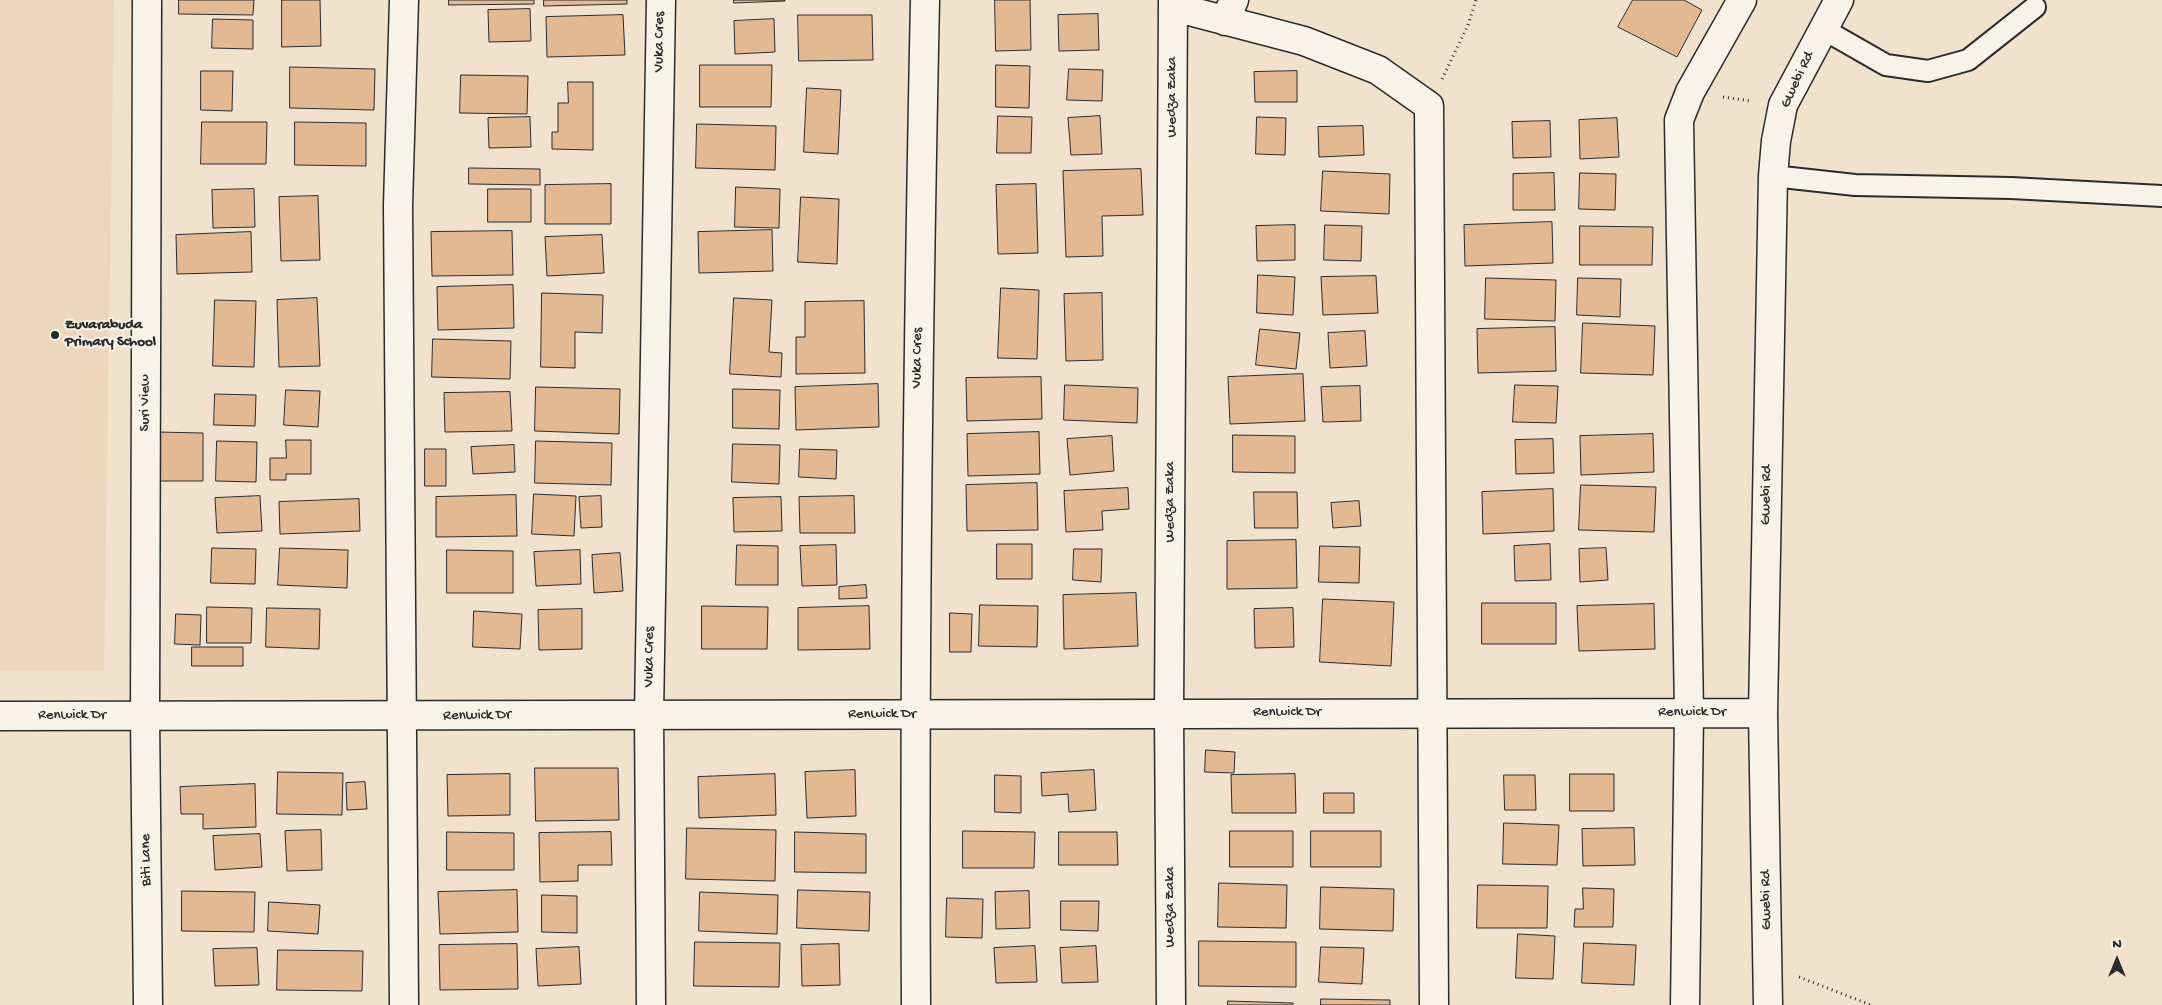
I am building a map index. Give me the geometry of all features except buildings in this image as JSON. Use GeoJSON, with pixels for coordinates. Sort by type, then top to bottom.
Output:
{"type":"FeatureCollection","features":[{"type":"Feature","properties":{"kind":"street","name":"Suri View"},"geometry":{"type":"LineString","coordinates":[[145,716],[147,0]]}},
{"type":"Feature","properties":{"kind":"street"},"geometry":{"type":"LineString","coordinates":[[404,0],[398,206],[404,1005]]}},
{"type":"Feature","properties":{"kind":"street","name":"Vuka Cres"},"geometry":{"type":"LineString","coordinates":[[652,1005],[649,714],[661,0]]}},
{"type":"Feature","properties":{"kind":"street","name":"Vuka Cres"},"geometry":{"type":"LineString","coordinates":[[916,1005],[915,716],[919,277],[925,0]]}},
{"type":"Feature","properties":{"kind":"street"},"geometry":{"type":"LineString","coordinates":[[1685,1005],[1688,713],[1678,158],[1680,120],[1690,92],[1742,0]]}},
{"type":"Feature","properties":{"kind":"street","name":"Gwebi Rd"},"geometry":{"type":"LineString","coordinates":[[1768,1005],[1763,713],[1773,176],[1776,141],[1784,105],[1839,0]]}},
{"type":"Feature","properties":{"kind":"street"},"geometry":{"type":"LineString","coordinates":[[1173,4],[1230,10],[1378,70],[1429,106],[1434,1005]]}},
{"type":"Feature","properties":{"kind":"street","name":"Wedza Zaka"},"geometry":{"type":"LineString","coordinates":[[1171,1005],[1169,713],[1173,4]]}},
{"type":"Feature","properties":{"kind":"street","name":"Renwick Dr"},"geometry":{"type":"LineString","coordinates":[[0,716],[403,717],[649,714],[915,716],[1169,713],[1763,713]]}},
{"type":"Feature","properties":{"kind":"street","name":"Biti Lane"},"geometry":{"type":"LineString","coordinates":[[145,716],[148,1005]]}},
{"type":"Feature","properties":{"kind":"lane"},"geometry":{"type":"LineString","coordinates":[[1823,29],[1886,65],[1928,71],[1968,60],[2035,7]]}},
{"type":"Feature","properties":{"kind":"lane"},"geometry":{"type":"LineString","coordinates":[[1773,176],[1854,185],[2011,188],[2162,196]]}},
{"type":"Feature","properties":{"kind":"path"},"geometry":{"type":"LineString","coordinates":[[1429,106],[1468,25],[1476,0]]}},
{"type":"Feature","properties":{"kind":"path"},"geometry":{"type":"LineString","coordinates":[[1690,92],[1784,105]]}},
{"type":"Feature","properties":{"kind":"path"},"geometry":{"type":"LineString","coordinates":[[1768,966],[1871,1005]]}},
{"type":"Feature","properties":{"kind":"shaded area","name":"Zuvarabuda Primary School"},"geometry":{"type":"Polygon","coordinates":[[[0,0],[114,0],[104,670],[0,670],[0,0]]]}},
{"type":"Feature","properties":{"kind":"place","name":"Zuvarabuda Primary School"},"geometry":{"type":"Point","coordinates":[55,335]}}]}
